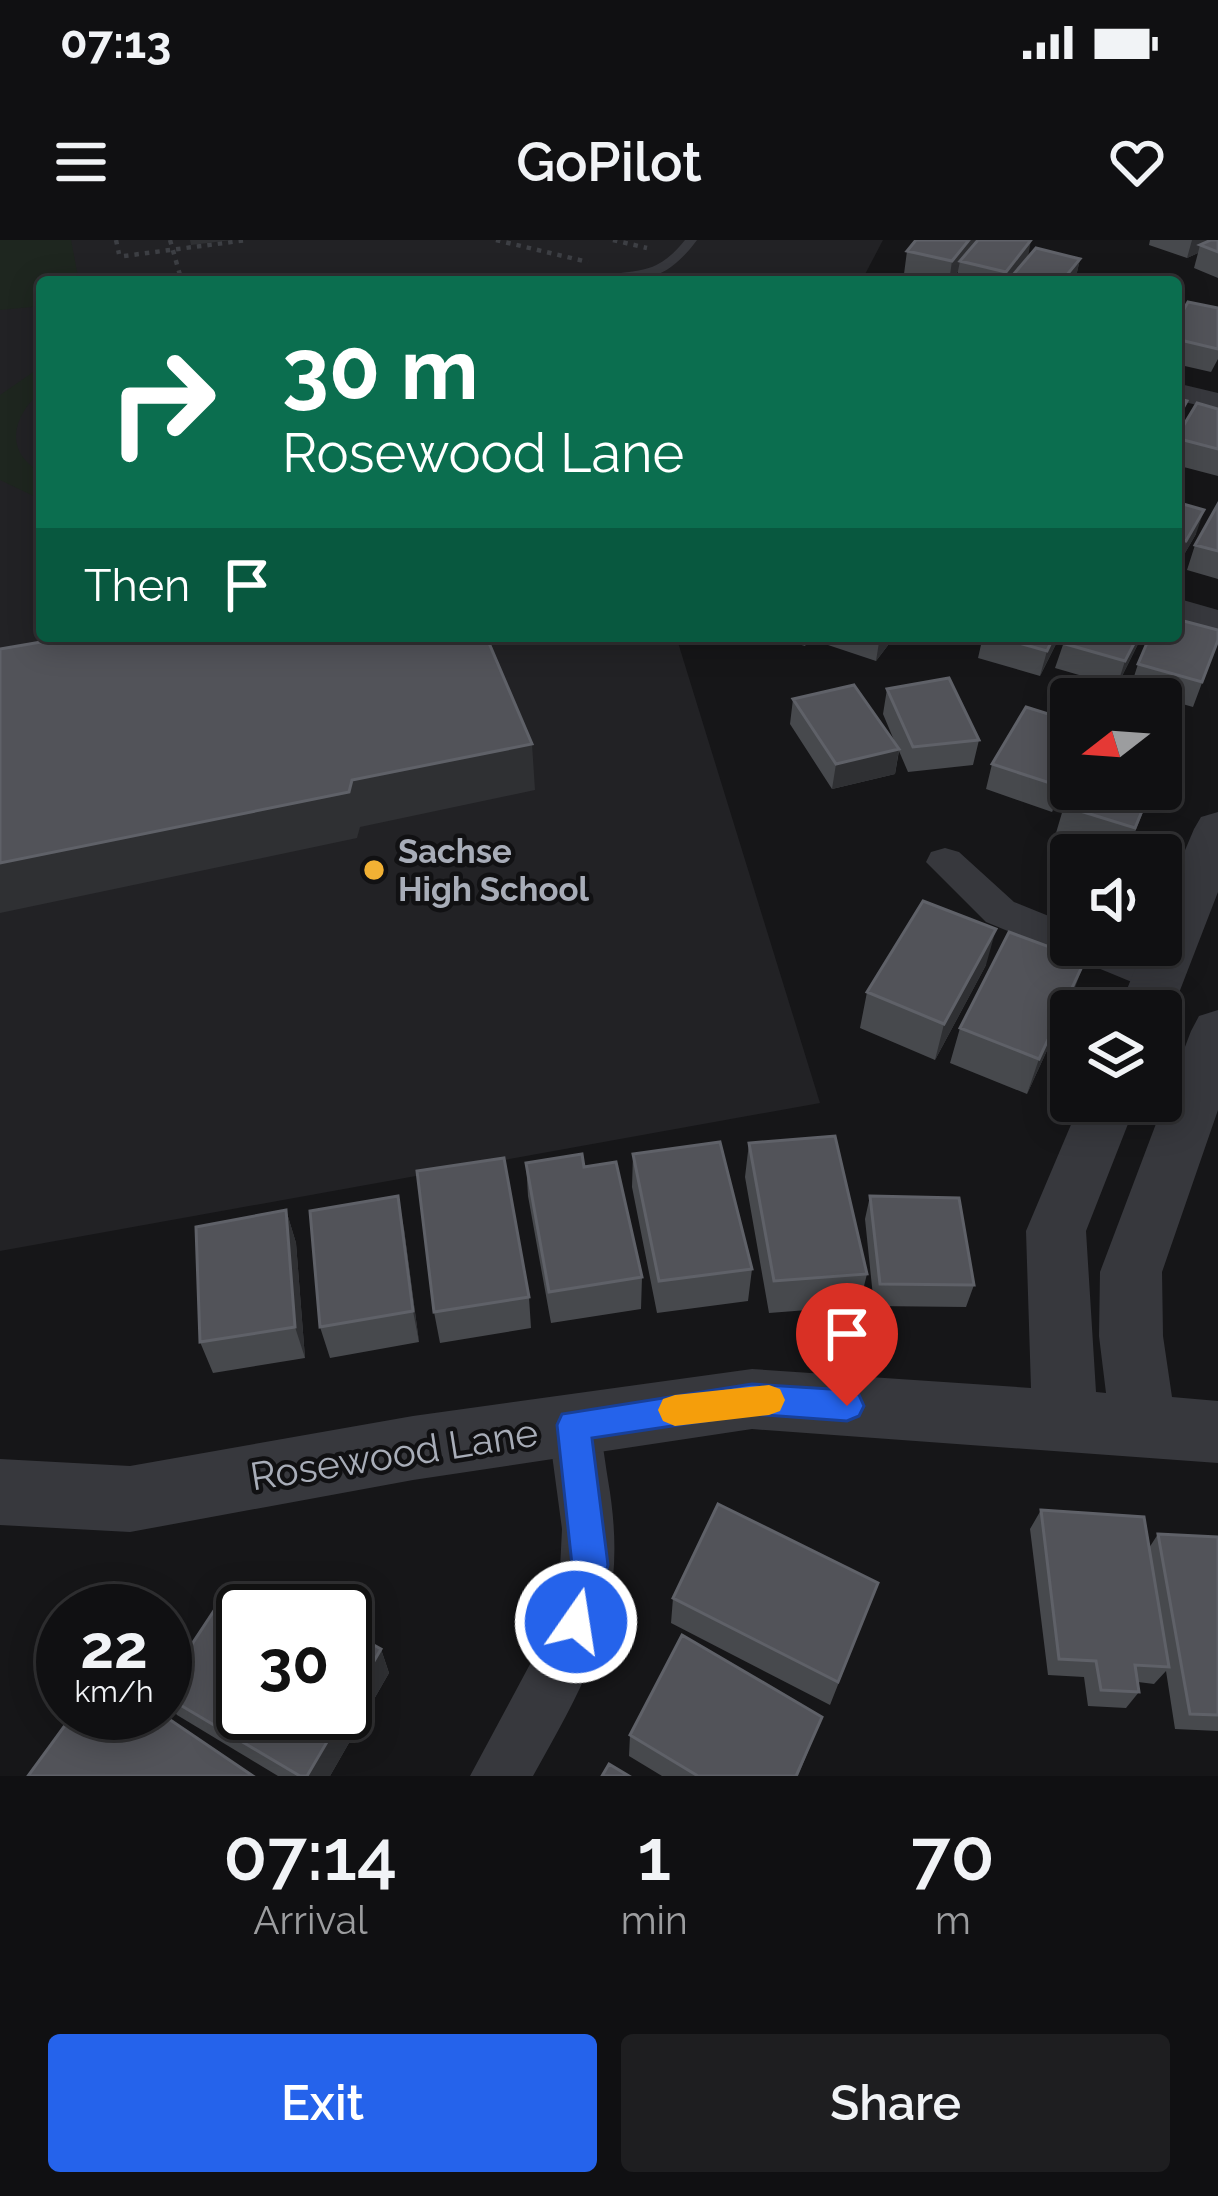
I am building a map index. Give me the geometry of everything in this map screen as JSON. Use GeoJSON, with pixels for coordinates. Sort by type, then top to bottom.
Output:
{"type":"FeatureCollection","features":[{"type":"Feature","properties":{"kind":"street"},"geometry":{"type":"LineString","coordinates":[[1182,393],[1218,402]]}},
{"type":"Feature","properties":{"kind":"street"},"geometry":{"type":"LineString","coordinates":[[1182,610],[1218,620]]}},
{"type":"Feature","properties":{"kind":"street"},"geometry":{"type":"LineString","coordinates":[[1153,990],[1218,830]]}},
{"type":"Feature","properties":{"kind":"street"},"geometry":{"type":"LineString","coordinates":[[944,862],[1000,912],[1050,932]]}},
{"type":"Feature","properties":{"kind":"street"},"geometry":{"type":"LineString","coordinates":[[1113,966],[1148,990]]}},
{"type":"Feature","properties":{"kind":"street"},"geometry":{"type":"LineString","coordinates":[[1143,1426],[1131,1336],[1131,1272],[1218,1031]]}},
{"type":"Feature","properties":{"kind":"street"},"geometry":{"type":"LineString","coordinates":[[1065,1421],[1056,1232],[1100,1122]]}},
{"type":"Feature","properties":{"kind":"street","name":"Rosewood Lane"},"geometry":{"type":"LineString","coordinates":[[0,1492],[130,1499],[413,1448],[752,1399],[1218,1432]]}},
{"type":"Feature","properties":{"kind":"street"},"geometry":{"type":"LineString","coordinates":[[500,1776],[550,1686],[576,1622],[590,1565],[574,1425]]}},
{"type":"Feature","properties":{"kind":"lane"},"geometry":{"type":"LineString","coordinates":[[637,276],[673,263],[691,240]]}},
{"type":"Feature","properties":{"kind":"path"},"geometry":{"type":"LineString","coordinates":[[116,240],[122,255],[247,240]]}},
{"type":"Feature","properties":{"kind":"path"},"geometry":{"type":"LineString","coordinates":[[170,240],[180,276]]}},
{"type":"Feature","properties":{"kind":"path"},"geometry":{"type":"LineString","coordinates":[[496,240],[629,276]]}},
{"type":"Feature","properties":{"kind":"path"},"geometry":{"type":"LineString","coordinates":[[538,250],[550,240]]}},
{"type":"Feature","properties":{"kind":"shaded area","name":"Sachse High School"},"geometry":{"type":"Polygon","coordinates":[[[0,240],[883,240],[864,276],[36,276],[36,642],[678,642],[820,1103],[0,1251],[0,240]]]}},
{"type":"Feature","properties":{"kind":"shaded area"},"geometry":{"type":"Polygon","coordinates":[[[0,240],[71,240],[78,276],[36,276],[36,307],[0,310],[0,240]]]}},
{"type":"Feature","properties":{"kind":"shaded area"},"geometry":{"type":"Polygon","coordinates":[[[36,370],[36,396],[16,433],[21,454],[36,469],[36,497],[0,480],[0,395],[36,370]]]}},
{"type":"Feature","properties":{"kind":"building"},"geometry":{"type":"Polygon","coordinates":[[[916,240],[969,240],[952,261],[907,251],[916,240]]]}},
{"type":"Feature","properties":{"kind":"building"},"geometry":{"type":"Polygon","coordinates":[[[978,240],[1031,240],[1006,272],[960,261],[978,240]]]}},
{"type":"Feature","properties":{"kind":"building"},"geometry":{"type":"Polygon","coordinates":[[[1218,240],[1218,252],[1200,245],[1218,240]]]}},
{"type":"Feature","properties":{"kind":"building"},"geometry":{"type":"Polygon","coordinates":[[[1036,248],[1080,259],[1066,276],[1012,276],[1036,248]]]}},
{"type":"Feature","properties":{"kind":"building"},"geometry":{"type":"Polygon","coordinates":[[[1188,302],[1218,308],[1218,349],[1182,340],[1182,312],[1188,302]]]}},
{"type":"Feature","properties":{"kind":"building"},"geometry":{"type":"Polygon","coordinates":[[[1197,403],[1218,409],[1218,449],[1182,440],[1182,428],[1197,403]]]}},
{"type":"Feature","properties":{"kind":"building"},"geometry":{"type":"Polygon","coordinates":[[[1182,504],[1204,510],[1186,541],[1182,540],[1182,504]]]}},
{"type":"Feature","properties":{"kind":"building"},"geometry":{"type":"Polygon","coordinates":[[[1218,504],[1218,551],[1195,545],[1218,504]]]}},
{"type":"Feature","properties":{"kind":"building"},"geometry":{"type":"Polygon","coordinates":[[[1182,621],[1218,630],[1202,682],[1138,664],[1147,642],[1182,642],[1182,621]]]}},
{"type":"Feature","properties":{"kind":"building"},"geometry":{"type":"Polygon","coordinates":[[[41,642],[489,642],[532,744],[352,780],[349,792],[0,863],[0,649],[41,642]]]}},
{"type":"Feature","properties":{"kind":"building"},"geometry":{"type":"Polygon","coordinates":[[[1015,642],[1051,642],[1047,651],[1015,642]]]}},
{"type":"Feature","properties":{"kind":"building"},"geometry":{"type":"Polygon","coordinates":[[[1063,642],[1135,642],[1125,661],[1063,642]]]}},
{"type":"Feature","properties":{"kind":"building"},"geometry":{"type":"Polygon","coordinates":[[[949,678],[979,740],[913,747],[887,689],[949,678]]]}},
{"type":"Feature","properties":{"kind":"building"},"geometry":{"type":"Polygon","coordinates":[[[854,685],[899,749],[836,764],[793,699],[854,685]]]}},
{"type":"Feature","properties":{"kind":"building"},"geometry":{"type":"Polygon","coordinates":[[[1026,707],[1050,714],[1050,783],[992,764],[1026,707]]]}},
{"type":"Feature","properties":{"kind":"building"},"geometry":{"type":"Polygon","coordinates":[[[1077,810],[1142,810],[1135,828],[1077,810]]]}},
{"type":"Feature","properties":{"kind":"building"},"geometry":{"type":"Polygon","coordinates":[[[923,901],[996,929],[944,1024],[867,992],[923,901]]]}},
{"type":"Feature","properties":{"kind":"building"},"geometry":{"type":"Polygon","coordinates":[[[1009,932],[1050,947],[1050,966],[1082,966],[1071,990],[1050,990],[1050,1035],[1039,1059],[960,1028],[1009,932]]]}},
{"type":"Feature","properties":{"kind":"building"},"geometry":{"type":"Polygon","coordinates":[[[835,1136],[867,1274],[774,1281],[749,1143],[835,1136]]]}},
{"type":"Feature","properties":{"kind":"building"},"geometry":{"type":"Polygon","coordinates":[[[720,1142],[752,1269],[659,1281],[633,1154],[720,1142]]]}},
{"type":"Feature","properties":{"kind":"building"},"geometry":{"type":"Polygon","coordinates":[[[582,1154],[584,1167],[616,1162],[642,1277],[549,1292],[526,1163],[582,1154]]]}},
{"type":"Feature","properties":{"kind":"building"},"geometry":{"type":"Polygon","coordinates":[[[504,1158],[529,1297],[434,1312],[417,1171],[504,1158]]]}},
{"type":"Feature","properties":{"kind":"building"},"geometry":{"type":"Polygon","coordinates":[[[398,1196],[413,1311],[320,1327],[310,1211],[398,1196]]]}},
{"type":"Feature","properties":{"kind":"building"},"geometry":{"type":"Polygon","coordinates":[[[870,1196],[959,1198],[974,1285],[880,1284],[870,1196]]]}},
{"type":"Feature","properties":{"kind":"building"},"geometry":{"type":"Polygon","coordinates":[[[286,1210],[295,1327],[200,1342],[196,1227],[286,1210]]]}},
{"type":"Feature","properties":{"kind":"building"},"geometry":{"type":"Polygon","coordinates":[[[718,1504],[878,1583],[838,1682],[673,1598],[718,1504]]]}},
{"type":"Feature","properties":{"kind":"building"},"geometry":{"type":"Polygon","coordinates":[[[1041,1510],[1144,1517],[1169,1667],[1135,1665],[1139,1692],[1101,1690],[1096,1661],[1059,1659],[1041,1510]]]}},
{"type":"Feature","properties":{"kind":"building"},"geometry":{"type":"Polygon","coordinates":[[[1158,1534],[1218,1537],[1218,1715],[1190,1714],[1158,1534]]]}},
{"type":"Feature","properties":{"kind":"building"},"geometry":{"type":"Polygon","coordinates":[[[216,1608],[216,1726],[192,1712],[192,1644],[216,1608]]]}},
{"type":"Feature","properties":{"kind":"building"},"geometry":{"type":"Polygon","coordinates":[[[682,1635],[822,1717],[796,1776],[698,1776],[630,1735],[682,1635]]]}},
{"type":"Feature","properties":{"kind":"building"},"geometry":{"type":"Polygon","coordinates":[[[372,1644],[381,1649],[372,1664],[372,1644]]]}},
{"type":"Feature","properties":{"kind":"building"},"geometry":{"type":"Polygon","coordinates":[[[192,1735],[253,1776],[28,1776],[54,1740],[192,1740],[192,1735]]]}},
{"type":"Feature","properties":{"kind":"building"},"geometry":{"type":"Polygon","coordinates":[[[239,1740],[328,1740],[307,1776],[239,1740]]]}},
{"type":"Feature","properties":{"kind":"building"},"geometry":{"type":"Polygon","coordinates":[[[609,1764],[629,1776],[602,1776],[609,1764]]]}},
{"type":"Feature","properties":{"kind":"slow traffic"},"geometry":{"type":"LineString","coordinates":[[675,1410],[769,1400]]}},
{"type":"Feature","properties":{"kind":"place","name":"Sachse High School"},"geometry":{"type":"Point","coordinates":[374,870]}},
{"type":"Feature","properties":{"kind":"route"},"geometry":{"type":"LineString","coordinates":[[576,1622],[590,1565],[574,1425],[752,1399],[847,1406]]}}]}
